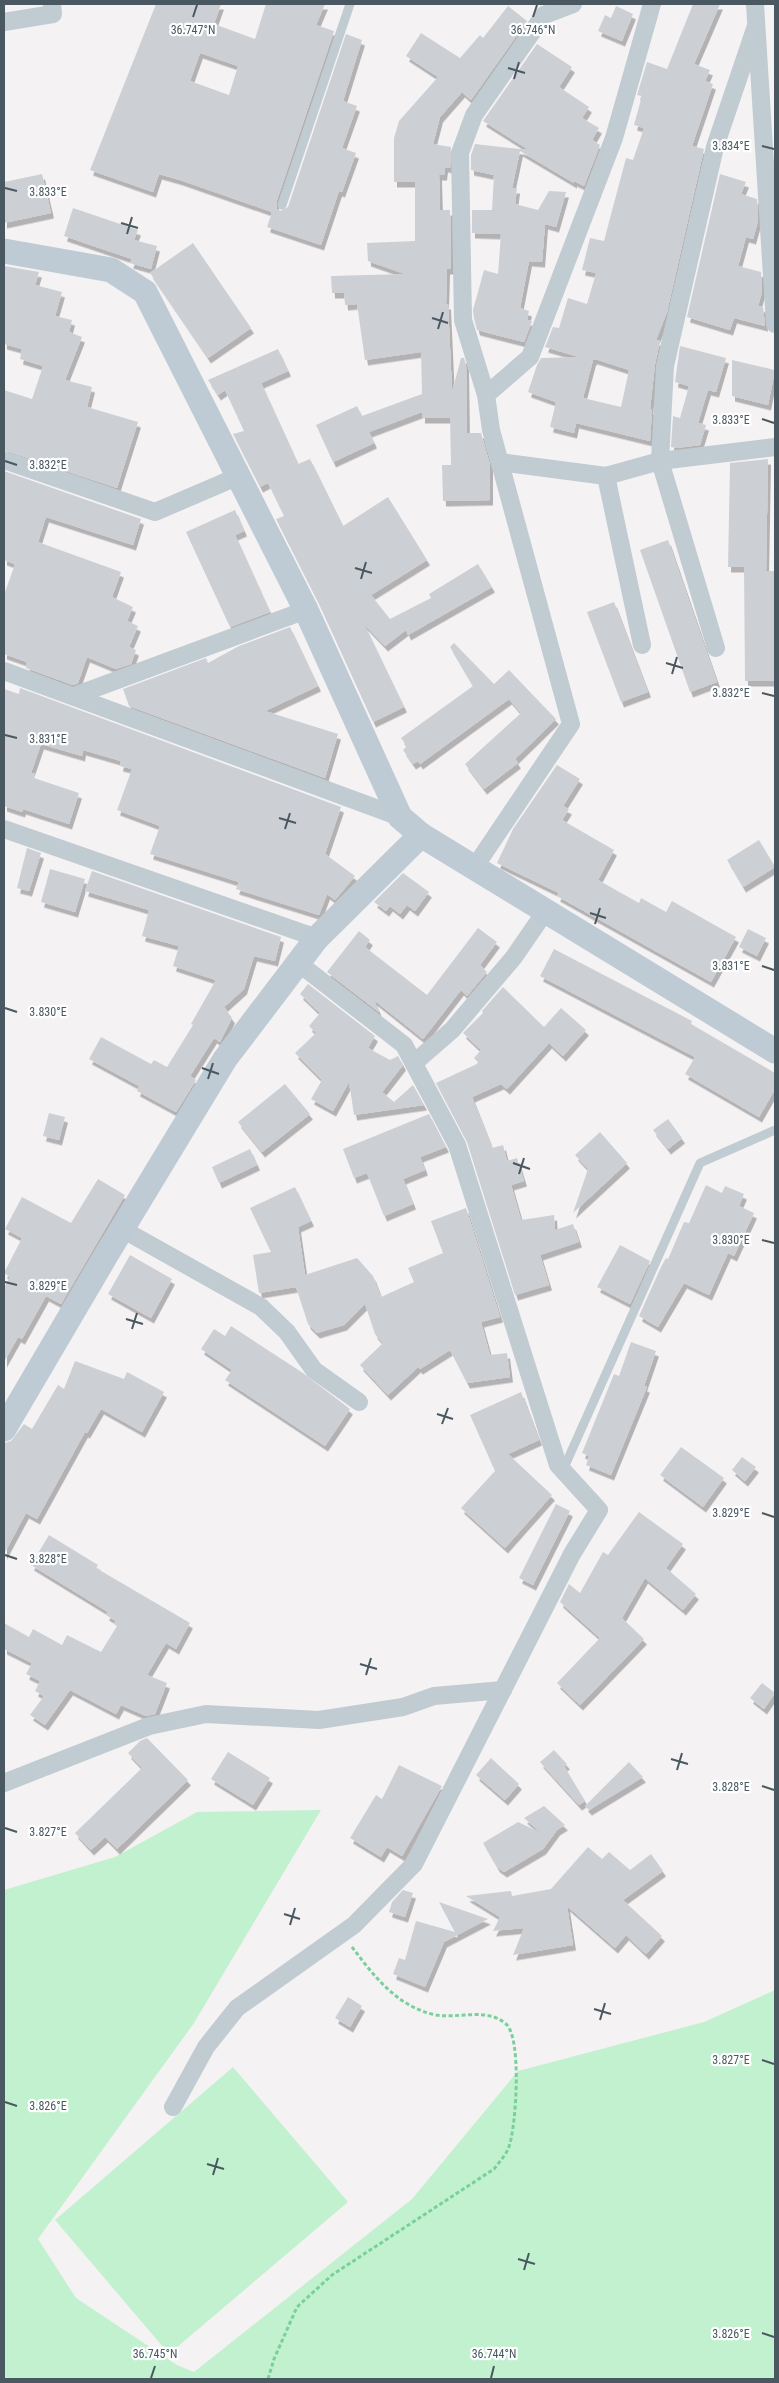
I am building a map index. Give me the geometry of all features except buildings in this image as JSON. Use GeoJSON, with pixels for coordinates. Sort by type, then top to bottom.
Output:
{"type":"FeatureCollection","features":[{"type":"Feature","properties":{"kind":"main road"},"geometry":{"type":"LineString","coordinates":[[4,251],[111,270],[145,292],[306,610],[400,817],[421,835],[775,1051]]}},
{"type":"Feature","properties":{"kind":"main road"},"geometry":{"type":"LineString","coordinates":[[4,1429],[225,1059],[317,938],[421,835]]}},
{"type":"Feature","properties":{"kind":"street"},"geometry":{"type":"LineString","coordinates":[[4,22],[53,14],[52,4]]}},
{"type":"Feature","properties":{"kind":"street"},"geometry":{"type":"LineString","coordinates":[[474,868],[571,724],[491,430],[486,395],[463,320],[460,153],[474,115],[544,15],[573,4]]}},
{"type":"Feature","properties":{"kind":"street"},"geometry":{"type":"LineString","coordinates":[[486,395],[530,358],[614,138],[652,4]]}},
{"type":"Feature","properties":{"kind":"street"},"geometry":{"type":"LineString","coordinates":[[755,4],[772,224],[775,324]]}},
{"type":"Feature","properties":{"kind":"street"},"geometry":{"type":"LineString","coordinates":[[716,648],[660,461],[665,366],[714,146],[756,26]]}},
{"type":"Feature","properties":{"kind":"street"},"geometry":{"type":"LineString","coordinates":[[500,462],[606,476],[660,461],[775,447]]}},
{"type":"Feature","properties":{"kind":"street"},"geometry":{"type":"LineString","coordinates":[[4,460],[155,512],[239,476]]}},
{"type":"Feature","properties":{"kind":"street"},"geometry":{"type":"LineString","coordinates":[[606,476],[642,645]]}},
{"type":"Feature","properties":{"kind":"street"},"geometry":{"type":"LineString","coordinates":[[74,696],[306,610]]}},
{"type":"Feature","properties":{"kind":"street"},"geometry":{"type":"LineString","coordinates":[[4,671],[400,817]]}},
{"type":"Feature","properties":{"kind":"street"},"geometry":{"type":"LineString","coordinates":[[4,829],[317,938]]}},
{"type":"Feature","properties":{"kind":"street"},"geometry":{"type":"LineString","coordinates":[[414,1064],[452,1030],[514,957],[545,912]]}},
{"type":"Feature","properties":{"kind":"street"},"geometry":{"type":"LineString","coordinates":[[173,2107],[206,2047],[237,2008],[354,1925],[414,1864],[572,1554],[599,1510],[558,1465],[457,1145],[404,1045],[297,962]]}},
{"type":"Feature","properties":{"kind":"street"},"geometry":{"type":"LineString","coordinates":[[122,1229],[260,1307],[287,1332],[314,1370],[359,1402]]}},
{"type":"Feature","properties":{"kind":"street"},"geometry":{"type":"LineString","coordinates":[[4,1783],[149,1726],[206,1714],[319,1720],[403,1707],[434,1696],[503,1690]]}},
{"type":"Feature","properties":{"kind":"lane"},"geometry":{"type":"LineString","coordinates":[[282,205],[350,4]]}},
{"type":"Feature","properties":{"kind":"lane"},"geometry":{"type":"LineString","coordinates":[[562,1470],[700,1163],[775,1130]]}},
{"type":"Feature","properties":{"kind":"path"},"geometry":{"type":"LineString","coordinates":[[268,2379],[274,2359],[297,2307],[332,2274],[494,2168],[510,2146],[514,2127],[515,2048],[512,2034],[507,2025],[487,2015],[437,2015],[418,2010],[398,1998],[379,1983],[342,1934]]}},
{"type":"Feature","properties":{"kind":"green space"},"geometry":{"type":"Polygon","coordinates":[[[321,1810],[194,2023],[38,2239],[76,2298],[177,2365],[194,2372],[412,2199],[518,2071],[704,2022],[775,1990],[775,2379],[4,2379],[4,1890],[115,1857],[197,1812],[321,1810]]]}},
{"type":"Feature","properties":{"kind":"green space"},"geometry":{"type":"Polygon","coordinates":[[[233,2067],[348,2202],[169,2354],[55,2220],[233,2067]]]}}]}
